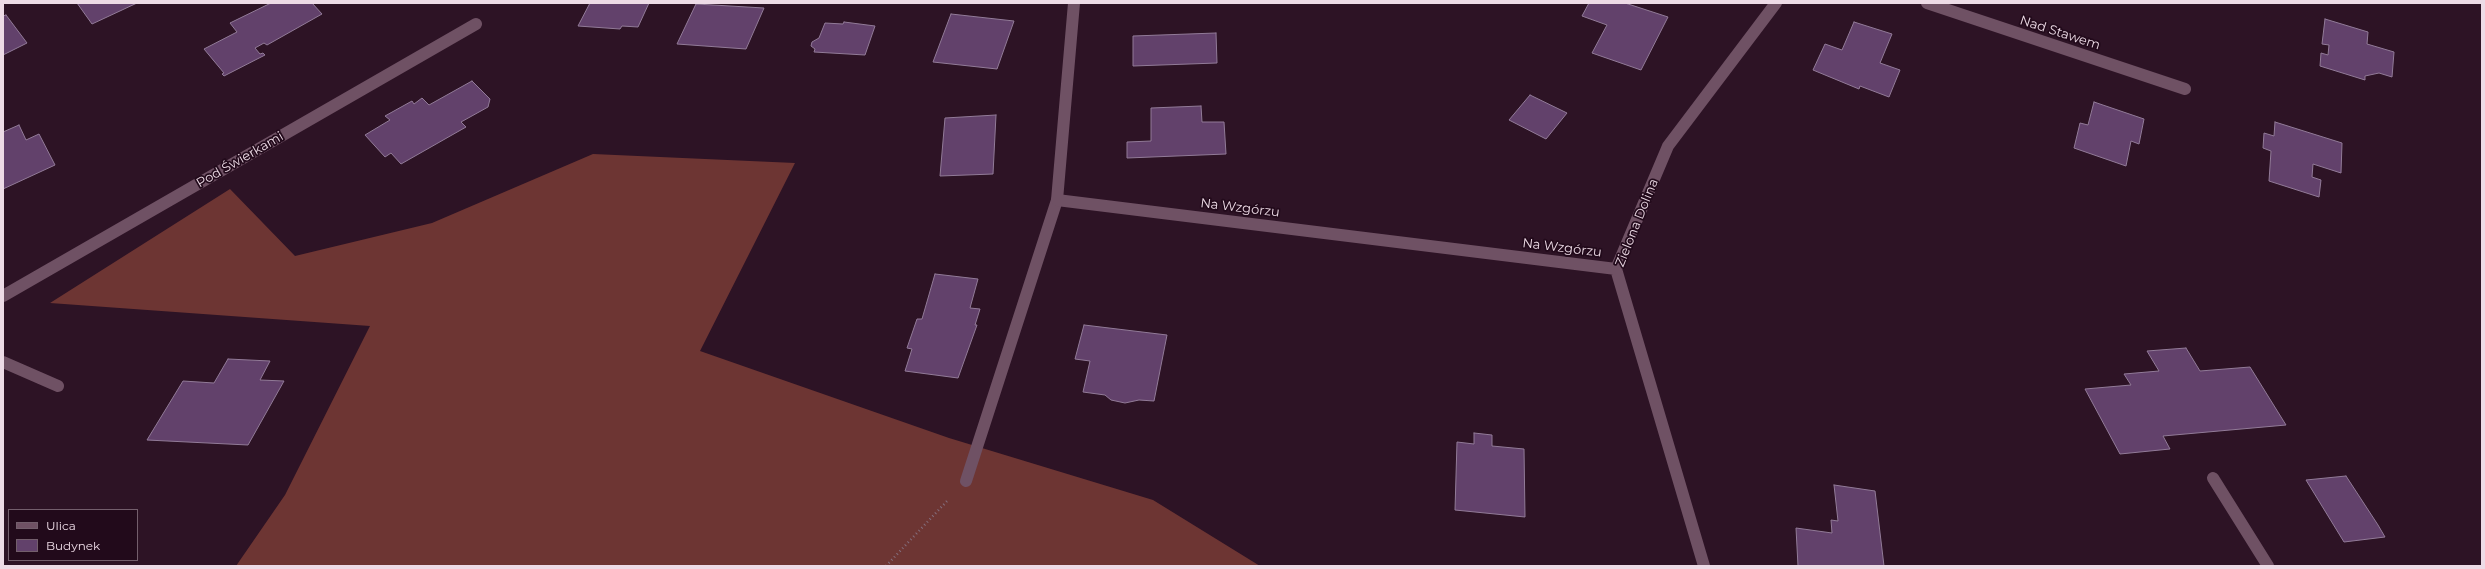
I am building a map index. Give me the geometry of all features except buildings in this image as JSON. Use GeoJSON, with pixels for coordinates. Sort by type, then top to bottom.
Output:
{"type":"FeatureCollection","features":[{"type":"Feature","properties":{"kind":"street"},"geometry":{"type":"LineString","coordinates":[[966,481],[1057,200],[1074,3]]}},
{"type":"Feature","properties":{"kind":"street","name":"Zielona Dolina"},"geometry":{"type":"LineString","coordinates":[[1704,566],[1616,269],[1668,146],[1776,3]]}},
{"type":"Feature","properties":{"kind":"street","name":"Nad Stawem"},"geometry":{"type":"LineString","coordinates":[[1927,3],[2185,89]]}},
{"type":"Feature","properties":{"kind":"street","name":"Pod Świerkami"},"geometry":{"type":"LineString","coordinates":[[3,296],[476,24]]}},
{"type":"Feature","properties":{"kind":"street","name":"Na Wzgórzu"},"geometry":{"type":"LineString","coordinates":[[1057,200],[1616,269]]}},
{"type":"Feature","properties":{"kind":"street"},"geometry":{"type":"LineString","coordinates":[[3,362],[58,386]]}},
{"type":"Feature","properties":{"kind":"street"},"geometry":{"type":"LineString","coordinates":[[2213,478],[2268,566]]}},
{"type":"Feature","properties":{"kind":"path"},"geometry":{"type":"LineString","coordinates":[[886,566],[966,481]]}},
{"type":"Feature","properties":{"kind":"shaded area"},"geometry":{"type":"Polygon","coordinates":[[[593,154],[795,163],[700,351],[949,438],[1153,500],[1260,566],[236,566],[285,495],[370,326],[50,303],[230,189],[295,256],[432,223],[593,154]]]}}]}
